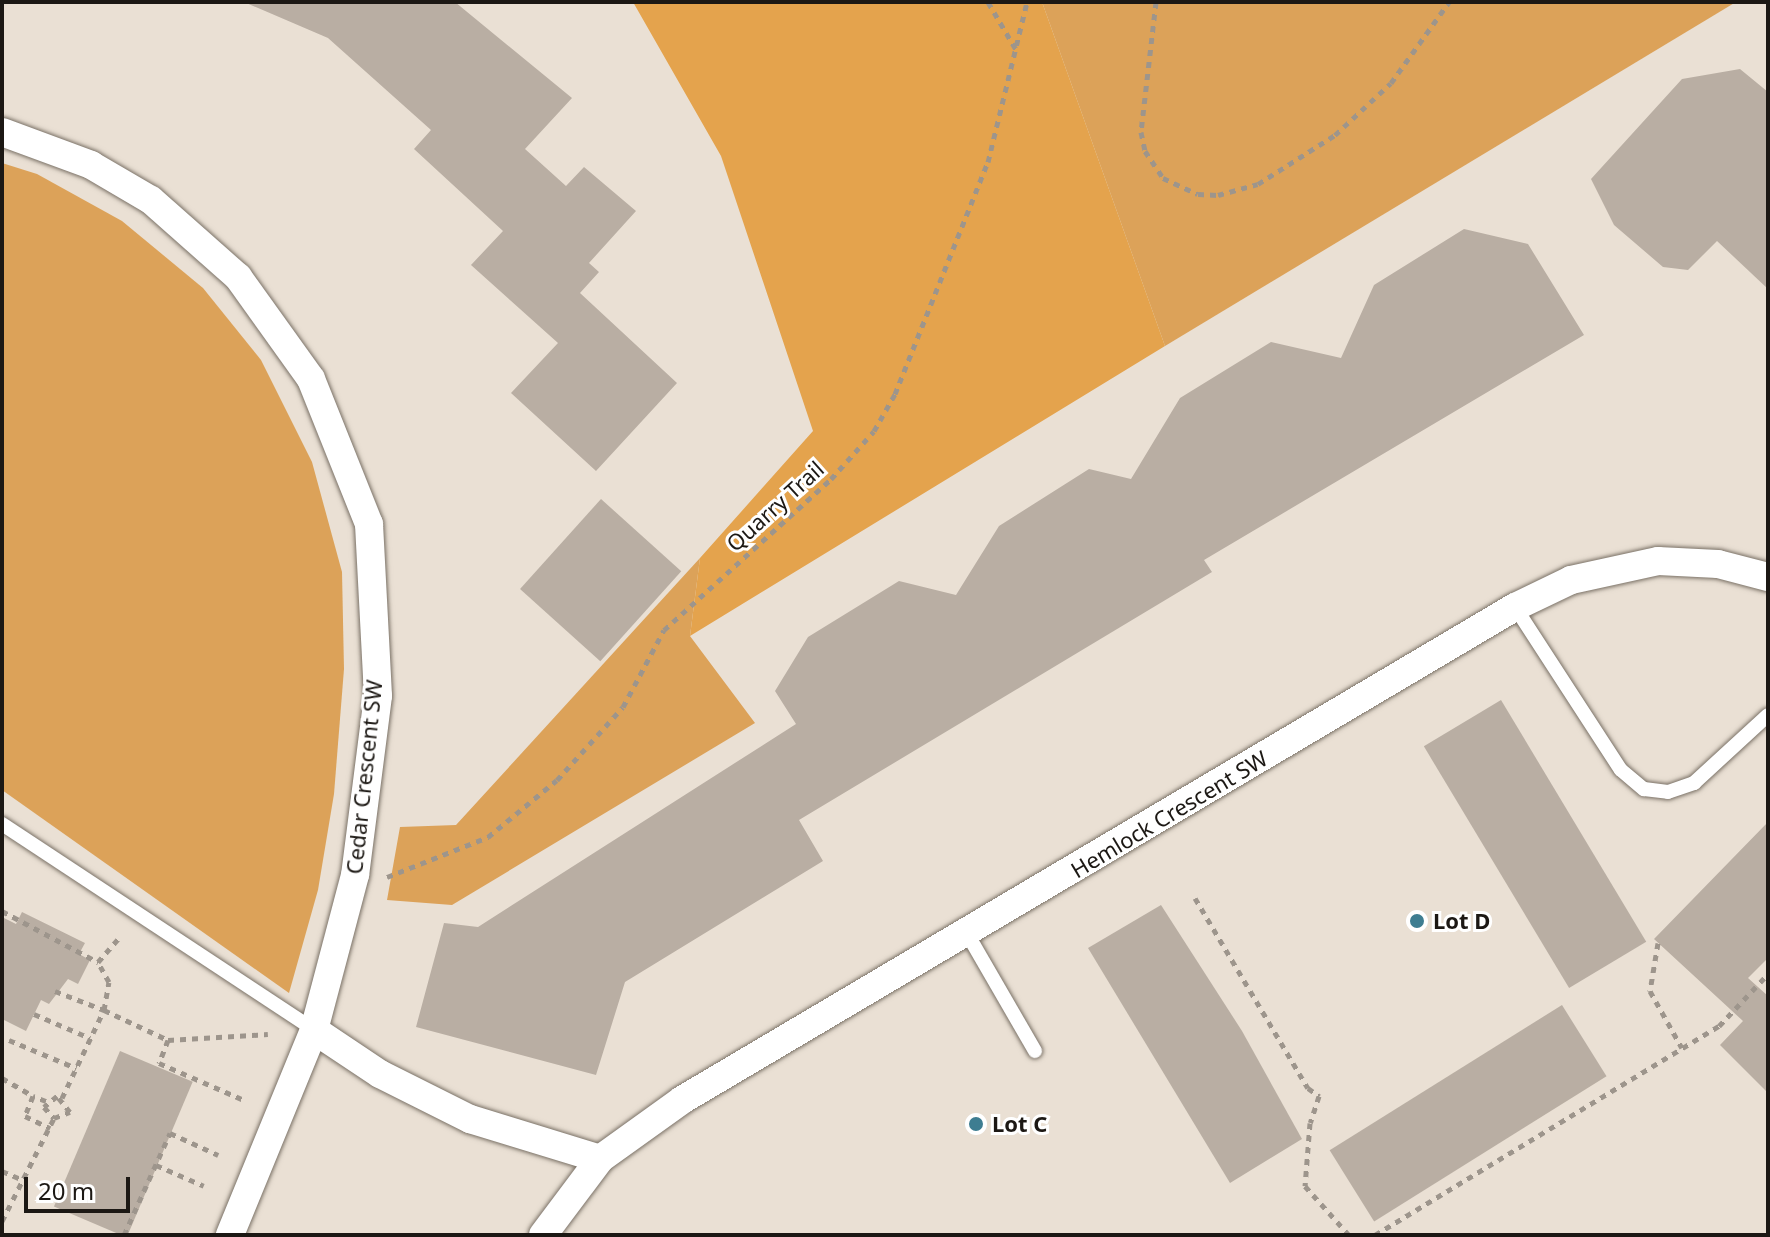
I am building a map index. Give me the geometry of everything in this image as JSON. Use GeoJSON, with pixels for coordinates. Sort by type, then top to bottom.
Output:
{"type":"FeatureCollection","features":[{"type":"Feature","properties":{"kind":"street","name":"Cedar Crescent SW"},"geometry":{"type":"LineString","coordinates":[[2,132],[91,165],[151,200],[196,234],[238,277],[311,379],[369,524],[378,696],[355,875],[314,1030],[230,1235]]}},
{"type":"Feature","properties":{"kind":"street","name":"Hemlock Crescent SW"},"geometry":{"type":"LineString","coordinates":[[543,1235],[600,1159],[682,1100],[968,935],[1515,607],[1571,580],[1658,561],[1718,564],[1768,577]]}},
{"type":"Feature","properties":{"kind":"street"},"geometry":{"type":"LineString","coordinates":[[314,1030],[380,1074],[470,1119],[600,1159]]}},
{"type":"Feature","properties":{"kind":"lane"},"geometry":{"type":"LineString","coordinates":[[1515,607],[1621,770],[1644,789],[1668,792],[1694,783],[1768,715]]}},
{"type":"Feature","properties":{"kind":"lane"},"geometry":{"type":"LineString","coordinates":[[2,824],[314,1030]]}},
{"type":"Feature","properties":{"kind":"lane"},"geometry":{"type":"LineString","coordinates":[[968,935],[1035,1051]]}},
{"type":"Feature","properties":{"kind":"path"},"geometry":{"type":"LineString","coordinates":[[988,2],[1018,53]]}},
{"type":"Feature","properties":{"kind":"path","name":"Quarry Trail"},"geometry":{"type":"LineString","coordinates":[[355,875],[378,880],[440,860],[488,837],[523,809],[623,707],[664,630],[831,479],[874,431],[895,394],[988,162],[1018,53],[1027,2]]}},
{"type":"Feature","properties":{"kind":"path"},"geometry":{"type":"LineString","coordinates":[[1156,2],[1141,132],[1145,151],[1163,178],[1198,194],[1218,195],[1258,184],[1335,135],[1391,83],[1449,2]]}},
{"type":"Feature","properties":{"kind":"path"},"geometry":{"type":"LineString","coordinates":[[1195,898],[1308,1088],[1319,1096],[1310,1123],[1305,1186],[1349,1235]]}},
{"type":"Feature","properties":{"kind":"path"},"geometry":{"type":"LineString","coordinates":[[2,911],[98,962],[109,982],[104,1010],[62,1098]]}},
{"type":"Feature","properties":{"kind":"path"},"geometry":{"type":"LineString","coordinates":[[98,962],[120,937]]}},
{"type":"Feature","properties":{"kind":"path"},"geometry":{"type":"LineString","coordinates":[[1658,943],[1650,991],[1682,1048]]}},
{"type":"Feature","properties":{"kind":"path"},"geometry":{"type":"LineString","coordinates":[[1375,1235],[1719,1026],[1768,974]]}},
{"type":"Feature","properties":{"kind":"path"},"geometry":{"type":"LineString","coordinates":[[55,991],[168,1040],[268,1034]]}},
{"type":"Feature","properties":{"kind":"path"},"geometry":{"type":"LineString","coordinates":[[34,1014],[90,1038]]}},
{"type":"Feature","properties":{"kind":"path"},"geometry":{"type":"LineString","coordinates":[[9,1040],[76,1068]]}},
{"type":"Feature","properties":{"kind":"path"},"geometry":{"type":"LineString","coordinates":[[168,1040],[159,1063],[244,1100]]}},
{"type":"Feature","properties":{"kind":"path"},"geometry":{"type":"LineString","coordinates":[[2,1078],[46,1101],[62,1098]]}},
{"type":"Feature","properties":{"kind":"path"},"geometry":{"type":"LineString","coordinates":[[33,1096],[25,1116],[50,1128]]}},
{"type":"Feature","properties":{"kind":"path"},"geometry":{"type":"LineString","coordinates":[[2,1221],[54,1118],[70,1112],[62,1098]]}},
{"type":"Feature","properties":{"kind":"path"},"geometry":{"type":"LineString","coordinates":[[46,1101],[44,1107],[54,1118]]}},
{"type":"Feature","properties":{"kind":"path"},"geometry":{"type":"LineString","coordinates":[[124,1235],[170,1133],[218,1155]]}},
{"type":"Feature","properties":{"kind":"path"},"geometry":{"type":"LineString","coordinates":[[156,1165],[204,1186]]}},
{"type":"Feature","properties":{"kind":"path"},"geometry":{"type":"LineString","coordinates":[[2,1171],[21,1179]]}},
{"type":"Feature","properties":{"kind":"shaded area"},"geometry":{"type":"Polygon","coordinates":[[[633,2],[1042,2],[1165,346],[690,636],[700,558],[813,431],[721,156],[633,2]]]}},
{"type":"Feature","properties":{"kind":"shaded area"},"geometry":{"type":"Polygon","coordinates":[[[1042,2],[1736,2],[1165,346],[1042,2]]]}},
{"type":"Feature","properties":{"kind":"shaded area"},"geometry":{"type":"Polygon","coordinates":[[[2,163],[37,174],[122,221],[203,288],[261,360],[312,462],[342,572],[344,669],[334,794],[318,890],[289,993],[2,790],[2,163]]]}},
{"type":"Feature","properties":{"kind":"shaded area"},"geometry":{"type":"Polygon","coordinates":[[[700,558],[690,636],[755,723],[452,905],[387,900],[400,827],[456,825],[700,558]]]}},
{"type":"Feature","properties":{"kind":"building"},"geometry":{"type":"Polygon","coordinates":[[[244,2],[455,2],[572,98],[525,149],[566,186],[584,167],[636,211],[589,263],[599,272],[580,293],[677,383],[596,471],[511,393],[558,343],[471,265],[503,231],[414,149],[431,130],[328,38],[244,2]]]}},
{"type":"Feature","properties":{"kind":"building"},"geometry":{"type":"Polygon","coordinates":[[[1740,69],[1768,92],[1768,289],[1717,241],[1688,270],[1663,267],[1614,225],[1591,179],[1682,79],[1740,69]]]}},
{"type":"Feature","properties":{"kind":"building"},"geometry":{"type":"Polygon","coordinates":[[[1464,229],[1528,244],[1584,335],[1204,560],[1212,572],[799,820],[823,861],[625,982],[596,1075],[416,1027],[444,923],[478,927],[796,724],[775,691],[808,637],[899,581],[956,595],[999,526],[1089,469],[1131,479],[1180,398],[1271,342],[1341,358],[1374,285],[1464,229]]]}},
{"type":"Feature","properties":{"kind":"building"},"geometry":{"type":"Polygon","coordinates":[[[601,499],[681,571],[600,661],[520,589],[601,499]]]}},
{"type":"Feature","properties":{"kind":"building"},"geometry":{"type":"Polygon","coordinates":[[[1501,700],[1646,942],[1569,988],[1424,746],[1501,700]]]}},
{"type":"Feature","properties":{"kind":"building"},"geometry":{"type":"Polygon","coordinates":[[[1768,822],[1768,958],[1748,978],[1768,996],[1768,1093],[1720,1045],[1743,1021],[1654,939],[1768,822]]]}},
{"type":"Feature","properties":{"kind":"building"},"geometry":{"type":"Polygon","coordinates":[[[1161,905],[1242,1031],[1302,1139],[1230,1183],[1088,948],[1161,905]]]}},
{"type":"Feature","properties":{"kind":"building"},"geometry":{"type":"Polygon","coordinates":[[[22,912],[85,943],[79,954],[90,960],[78,984],[68,979],[49,1004],[41,1000],[26,1031],[2,1019],[2,917],[16,924],[22,912]]]}},
{"type":"Feature","properties":{"kind":"building"},"geometry":{"type":"Polygon","coordinates":[[[1562,1005],[1607,1076],[1374,1221],[1330,1150],[1562,1005]]]}},
{"type":"Feature","properties":{"kind":"building"},"geometry":{"type":"Polygon","coordinates":[[[120,1051],[193,1082],[128,1235],[121,1235],[54,1207],[120,1051]]]}},
{"type":"Feature","properties":{"kind":"place","name":"Lot D"},"geometry":{"type":"Point","coordinates":[1417,921]}},
{"type":"Feature","properties":{"kind":"place","name":"Lot C"},"geometry":{"type":"Point","coordinates":[976,1124]}}]}
